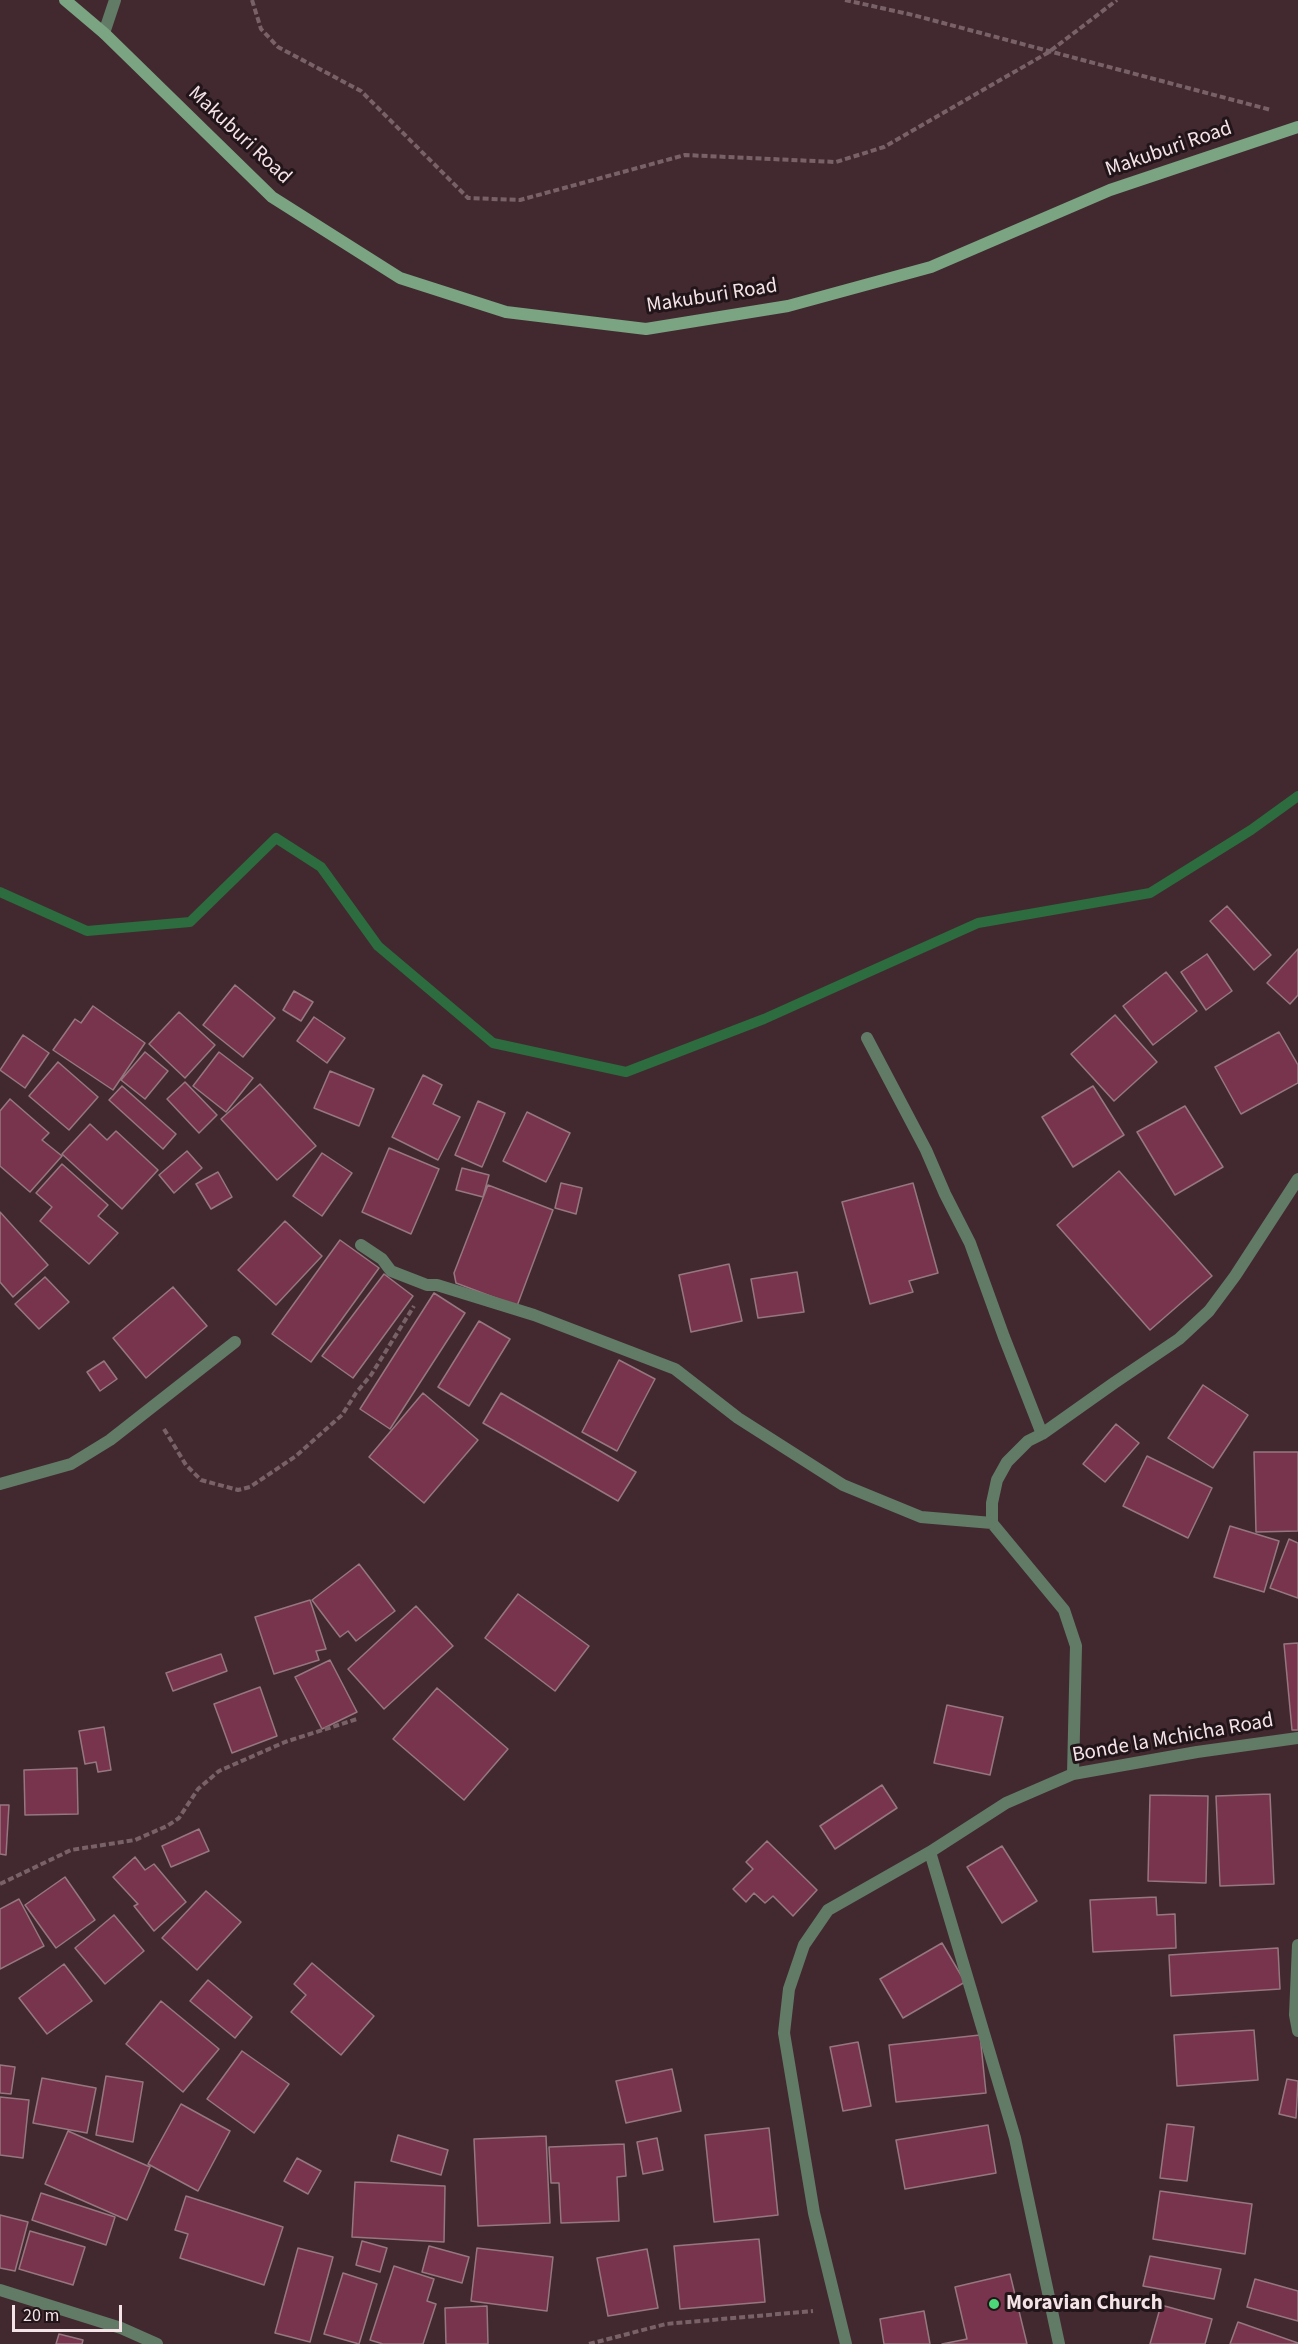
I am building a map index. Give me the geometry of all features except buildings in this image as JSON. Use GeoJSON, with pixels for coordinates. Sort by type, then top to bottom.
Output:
{"type":"FeatureCollection","features":[{"type":"Feature","properties":{"kind":"street","name":"Makuburi Road"},"geometry":{"type":"LineString","coordinates":[[65,0],[104,33],[272,197],[400,278],[506,312],[646,329],[788,306],[931,267],[1110,189],[1298,127]]}},
{"type":"Feature","properties":{"kind":"street"},"geometry":{"type":"LineString","coordinates":[[104,33],[115,0]]}},
{"type":"Feature","properties":{"kind":"street"},"geometry":{"type":"LineString","coordinates":[[867,1038],[926,1150],[970,1243],[1042,1434]]}},
{"type":"Feature","properties":{"kind":"street"},"geometry":{"type":"LineString","coordinates":[[1073,1774],[1076,1646],[1064,1610],[992,1523],[992,1503],[998,1480],[1007,1462],[1028,1441],[1042,1434],[1179,1339],[1209,1311],[1236,1276],[1298,1179]]}},
{"type":"Feature","properties":{"kind":"street"},"geometry":{"type":"LineString","coordinates":[[361,1245],[382,1259],[391,1271],[427,1285],[437,1285],[534,1315],[675,1370],[738,1418],[843,1485],[921,1517],[992,1523]]}},
{"type":"Feature","properties":{"kind":"street"},"geometry":{"type":"LineString","coordinates":[[0,1484],[71,1464],[110,1440],[235,1342]]}},
{"type":"Feature","properties":{"kind":"street","name":"Bonde la Mchicha Road"},"geometry":{"type":"LineString","coordinates":[[846,2344],[814,2213],[784,2033],[789,1989],[804,1945],[828,1910],[930,1852],[1006,1803],[1073,1774],[1197,1752],[1298,1738]]}},
{"type":"Feature","properties":{"kind":"street"},"geometry":{"type":"LineString","coordinates":[[930,1852],[1015,2138],[1059,2344]]}},
{"type":"Feature","properties":{"kind":"street"},"geometry":{"type":"LineString","coordinates":[[1298,1945],[1295,2015],[1298,2031]]}},
{"type":"Feature","properties":{"kind":"street"},"geometry":{"type":"LineString","coordinates":[[0,2290],[121,2328],[157,2344]]}},
{"type":"Feature","properties":{"kind":"path"},"geometry":{"type":"LineString","coordinates":[[252,0],[261,29],[278,47],[361,91],[468,198],[520,201],[686,155],[836,162],[884,147],[1049,52],[1117,0]]}},
{"type":"Feature","properties":{"kind":"path"},"geometry":{"type":"LineString","coordinates":[[845,0],[913,15],[1275,111]]}},
{"type":"Feature","properties":{"kind":"path"},"geometry":{"type":"LineString","coordinates":[[151,1409],[186,1465],[201,1480],[238,1490],[250,1487],[296,1456],[342,1415],[371,1375],[427,1285]]}},
{"type":"Feature","properties":{"kind":"path"},"geometry":{"type":"LineString","coordinates":[[0,1884],[70,1850],[135,1840],[167,1826],[179,1818],[198,1789],[219,1771],[285,1742],[357,1719]]}},
{"type":"Feature","properties":{"kind":"path"},"geometry":{"type":"LineString","coordinates":[[589,2344],[666,2324],[838,2309]]}},
{"type":"Feature","properties":{"kind":"waterway"},"geometry":{"type":"LineString","coordinates":[[0,892],[87,931],[190,922],[276,838],[321,867],[378,946],[493,1043],[626,1072],[764,1019],[978,923],[1150,893],[1251,830],[1298,796]]}},
{"type":"Feature","properties":{"kind":"place","name":"Moravian Church"},"geometry":{"type":"Point","coordinates":[994,2304]}}]}
